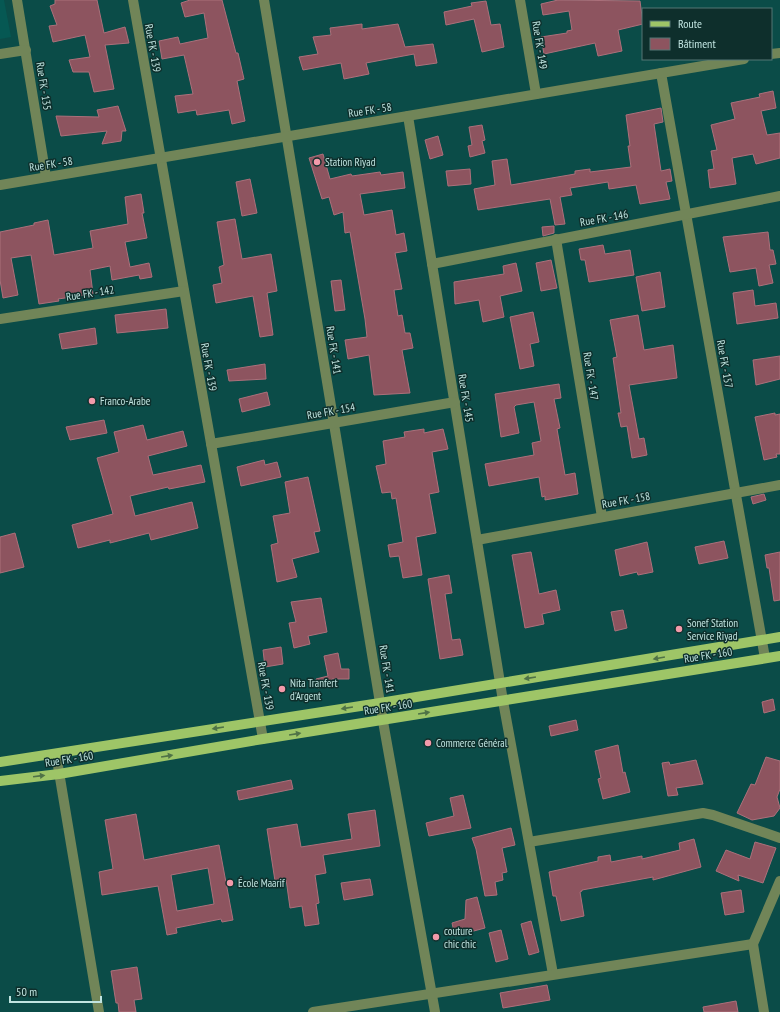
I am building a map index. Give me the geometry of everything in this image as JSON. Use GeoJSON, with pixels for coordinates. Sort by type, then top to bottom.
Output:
{"type":"FeatureCollection","features":[{"type":"Feature","properties":{"kind":"main road","name":"Rue FK - 160"},"geometry":{"type":"LineString","coordinates":[[0,762],[380,703],[780,637]]}},
{"type":"Feature","properties":{"kind":"main road","name":"Rue FK - 160"},"geometry":{"type":"LineString","coordinates":[[0,781],[59,774],[263,739],[780,656]]}},
{"type":"Feature","properties":{"kind":"street","name":"Rue FK - 135"},"geometry":{"type":"LineString","coordinates":[[17,0],[46,177]]}},
{"type":"Feature","properties":{"kind":"street","name":"Rue FK - 139"},"geometry":{"type":"LineString","coordinates":[[133,0],[263,739]]}},
{"type":"Feature","properties":{"kind":"street","name":"Rue FK - 141"},"geometry":{"type":"LineString","coordinates":[[264,0],[380,703],[435,1012]]}},
{"type":"Feature","properties":{"kind":"street","name":"Rue FK - 149"},"geometry":{"type":"LineString","coordinates":[[520,0],[536,94]]}},
{"type":"Feature","properties":{"kind":"street"},"geometry":{"type":"LineString","coordinates":[[0,54],[26,50]]}},
{"type":"Feature","properties":{"kind":"street","name":"Rue FK - 58"},"geometry":{"type":"LineString","coordinates":[[0,184],[738,60]]}},
{"type":"Feature","properties":{"kind":"street","name":"Rue FK - 157"},"geometry":{"type":"LineString","coordinates":[[661,73],[765,658]]}},
{"type":"Feature","properties":{"kind":"street","name":"Rue FK - 145"},"geometry":{"type":"LineString","coordinates":[[408,116],[503,701],[553,974]]}},
{"type":"Feature","properties":{"kind":"street","name":"Rue FK - 146"},"geometry":{"type":"LineString","coordinates":[[432,264],[780,196]]}},
{"type":"Feature","properties":{"kind":"street","name":"Rue FK - 147"},"geometry":{"type":"LineString","coordinates":[[556,239],[602,517]]}},
{"type":"Feature","properties":{"kind":"street","name":"Rue FK - 142"},"geometry":{"type":"LineString","coordinates":[[0,319],[184,291]]}},
{"type":"Feature","properties":{"kind":"street","name":"Rue FK - 154"},"geometry":{"type":"LineString","coordinates":[[211,444],[454,402]]}},
{"type":"Feature","properties":{"kind":"street","name":"Rue FK - 158"},"geometry":{"type":"LineString","coordinates":[[477,540],[780,484]]}},
{"type":"Feature","properties":{"kind":"street"},"geometry":{"type":"LineString","coordinates":[[56,754],[100,1012]]}},
{"type":"Feature","properties":{"kind":"street"},"geometry":{"type":"LineString","coordinates":[[529,842],[703,813],[780,838]]}},
{"type":"Feature","properties":{"kind":"street"},"geometry":{"type":"LineString","coordinates":[[764,1012],[753,944],[780,881]]}},
{"type":"Feature","properties":{"kind":"street"},"geometry":{"type":"LineString","coordinates":[[318,1012],[553,974],[753,944]]}},
{"type":"Feature","properties":{"kind":"shaded area"},"geometry":{"type":"Polygon","coordinates":[[[0,0],[4,0],[11,37],[0,39],[0,0]]]}},
{"type":"Feature","properties":{"kind":"building"},"geometry":{"type":"Polygon","coordinates":[[[55,0],[97,0],[104,33],[125,27],[129,43],[105,45],[114,89],[94,92],[89,72],[73,72],[69,60],[90,57],[85,35],[53,42],[49,26],[57,25],[50,6],[55,4],[55,0]]]}},
{"type":"Feature","properties":{"kind":"building"},"geometry":{"type":"Polygon","coordinates":[[[190,0],[222,0],[244,79],[237,81],[245,121],[232,124],[229,110],[197,115],[196,110],[178,113],[175,96],[193,94],[184,55],[162,59],[159,41],[178,37],[180,44],[208,38],[204,13],[185,17],[181,3],[190,0]]]}},
{"type":"Feature","properties":{"kind":"building"},"geometry":{"type":"Polygon","coordinates":[[[558,0],[640,1],[642,24],[618,30],[622,51],[598,56],[595,43],[544,54],[541,37],[567,33],[567,31],[572,30],[569,11],[543,15],[541,4],[558,0]]]}},
{"type":"Feature","properties":{"kind":"building"},"geometry":{"type":"Polygon","coordinates":[[[486,1],[491,25],[500,24],[504,47],[482,52],[474,19],[446,25],[444,12],[472,6],[471,3],[486,1]]]}},
{"type":"Feature","properties":{"kind":"building"},"geometry":{"type":"Polygon","coordinates":[[[362,24],[362,29],[398,24],[405,47],[433,44],[437,63],[416,66],[414,54],[366,63],[369,74],[344,79],[341,63],[303,70],[299,57],[318,54],[313,37],[331,35],[330,28],[362,24]]]}},
{"type":"Feature","properties":{"kind":"building"},"geometry":{"type":"Polygon","coordinates":[[[773,91],[776,108],[761,111],[767,135],[780,133],[780,158],[756,164],[753,154],[732,158],[736,184],[710,188],[708,170],[714,169],[711,151],[717,150],[711,125],[735,119],[731,103],[760,97],[759,94],[773,91]]]}},
{"type":"Feature","properties":{"kind":"building"},"geometry":{"type":"Polygon","coordinates":[[[118,106],[126,131],[122,131],[121,141],[102,144],[107,131],[61,136],[56,116],[99,117],[97,110],[118,106]]]}},
{"type":"Feature","properties":{"kind":"building"},"geometry":{"type":"Polygon","coordinates":[[[661,108],[663,122],[654,124],[661,171],[670,169],[672,181],[666,182],[670,199],[640,204],[636,185],[609,189],[608,182],[570,188],[572,195],[560,197],[565,224],[555,225],[550,199],[478,210],[474,189],[495,185],[492,161],[507,159],[511,185],[575,174],[575,171],[590,169],[590,172],[631,167],[626,115],[661,108]]]}},
{"type":"Feature","properties":{"kind":"building"},"geometry":{"type":"Polygon","coordinates":[[[482,125],[485,140],[482,141],[485,153],[470,157],[468,146],[472,145],[469,127],[482,125]]]}},
{"type":"Feature","properties":{"kind":"building"},"geometry":{"type":"Polygon","coordinates":[[[438,136],[443,155],[430,159],[425,140],[438,136]]]}},
{"type":"Feature","properties":{"kind":"building"},"geometry":{"type":"Polygon","coordinates":[[[323,154],[330,179],[351,174],[352,176],[380,172],[381,175],[403,172],[405,188],[360,194],[364,215],[392,210],[396,235],[404,233],[407,251],[395,253],[402,289],[394,290],[398,316],[402,315],[405,333],[410,333],[413,348],[402,350],[410,393],[374,395],[369,355],[348,359],[345,340],[367,337],[365,319],[350,232],[345,233],[343,212],[334,215],[329,197],[322,199],[309,158],[323,154]]]}},
{"type":"Feature","properties":{"kind":"building"},"geometry":{"type":"Polygon","coordinates":[[[470,169],[471,184],[448,186],[446,171],[470,169]]]}},
{"type":"Feature","properties":{"kind":"building"},"geometry":{"type":"Polygon","coordinates":[[[250,179],[257,213],[242,216],[236,182],[250,179]]]}},
{"type":"Feature","properties":{"kind":"building"},"geometry":{"type":"Polygon","coordinates":[[[141,194],[144,213],[142,213],[147,238],[125,242],[130,267],[149,263],[152,277],[140,279],[139,275],[112,280],[110,266],[90,270],[93,294],[58,299],[59,301],[39,304],[31,255],[11,258],[18,295],[3,298],[0,280],[0,232],[34,225],[34,223],[48,220],[54,255],[93,248],[90,231],[128,224],[125,197],[141,194]]]}},
{"type":"Feature","properties":{"kind":"building"},"geometry":{"type":"Polygon","coordinates":[[[235,219],[242,259],[271,254],[277,291],[267,293],[273,335],[260,337],[253,296],[216,303],[213,285],[222,283],[219,267],[224,265],[217,222],[235,219]]]}},
{"type":"Feature","properties":{"kind":"building"},"geometry":{"type":"Polygon","coordinates":[[[554,226],[554,233],[543,236],[542,227],[554,226]]]}},
{"type":"Feature","properties":{"kind":"building"},"geometry":{"type":"Polygon","coordinates":[[[768,232],[770,250],[773,250],[776,264],[769,265],[773,283],[759,286],[756,268],[730,272],[723,237],[768,232]]]}},
{"type":"Feature","properties":{"kind":"building"},"geometry":{"type":"Polygon","coordinates":[[[603,245],[605,254],[630,250],[634,275],[589,282],[585,260],[581,260],[579,249],[603,245]]]}},
{"type":"Feature","properties":{"kind":"building"},"geometry":{"type":"Polygon","coordinates":[[[551,260],[557,288],[541,291],[536,263],[551,260]]]}},
{"type":"Feature","properties":{"kind":"building"},"geometry":{"type":"Polygon","coordinates":[[[516,263],[522,291],[500,296],[504,317],[483,322],[479,300],[455,304],[454,282],[504,274],[503,266],[516,263]]]}},
{"type":"Feature","properties":{"kind":"building"},"geometry":{"type":"Polygon","coordinates":[[[660,272],[665,307],[642,311],[636,277],[660,272]]]}},
{"type":"Feature","properties":{"kind":"building"},"geometry":{"type":"Polygon","coordinates":[[[341,280],[345,310],[335,311],[331,281],[341,280]]]}},
{"type":"Feature","properties":{"kind":"building"},"geometry":{"type":"Polygon","coordinates":[[[753,290],[755,306],[776,303],[778,318],[737,324],[733,293],[753,290]]]}},
{"type":"Feature","properties":{"kind":"building"},"geometry":{"type":"Polygon","coordinates":[[[166,309],[168,328],[117,333],[115,315],[166,309]]]}},
{"type":"Feature","properties":{"kind":"building"},"geometry":{"type":"Polygon","coordinates":[[[533,312],[539,342],[530,344],[534,366],[520,369],[510,317],[533,312]]]}},
{"type":"Feature","properties":{"kind":"building"},"geometry":{"type":"Polygon","coordinates":[[[638,315],[644,350],[673,345],[677,378],[629,385],[639,439],[644,438],[647,455],[632,458],[627,426],[621,427],[618,413],[621,413],[613,358],[617,357],[610,320],[638,315]]]}},
{"type":"Feature","properties":{"kind":"building"},"geometry":{"type":"Polygon","coordinates":[[[95,328],[97,344],[62,349],[59,334],[95,328]]]}},
{"type":"Feature","properties":{"kind":"building"},"geometry":{"type":"Polygon","coordinates":[[[780,356],[780,379],[756,385],[753,360],[780,356]]]}},
{"type":"Feature","properties":{"kind":"building"},"geometry":{"type":"Polygon","coordinates":[[[265,364],[266,379],[229,381],[227,370],[265,364]]]}},
{"type":"Feature","properties":{"kind":"building"},"geometry":{"type":"Polygon","coordinates":[[[559,384],[561,398],[554,399],[560,428],[557,429],[565,475],[575,473],[578,494],[545,500],[545,496],[542,497],[539,477],[489,486],[485,464],[534,455],[532,443],[541,441],[534,402],[516,405],[514,407],[519,433],[501,437],[495,394],[559,384]]]}},
{"type":"Feature","properties":{"kind":"building"},"geometry":{"type":"Polygon","coordinates":[[[267,392],[270,405],[242,412],[239,399],[267,392]]]}},
{"type":"Feature","properties":{"kind":"building"},"geometry":{"type":"Polygon","coordinates":[[[775,413],[775,415],[780,414],[780,454],[776,454],[777,457],[764,460],[755,417],[775,413]]]}},
{"type":"Feature","properties":{"kind":"building"},"geometry":{"type":"Polygon","coordinates":[[[104,420],[107,433],[70,440],[66,427],[104,420]]]}},
{"type":"Feature","properties":{"kind":"building"},"geometry":{"type":"Polygon","coordinates":[[[143,425],[147,440],[183,431],[187,446],[148,456],[153,475],[201,465],[205,482],[169,489],[168,487],[130,496],[135,516],[192,502],[198,528],[151,540],[149,533],[110,543],[110,540],[78,548],[72,525],[113,514],[97,458],[119,452],[114,432],[143,425]]]}},
{"type":"Feature","properties":{"kind":"building"},"geometry":{"type":"Polygon","coordinates":[[[424,429],[424,433],[443,429],[448,449],[432,452],[439,492],[429,494],[436,533],[416,537],[422,575],[403,578],[399,556],[390,557],[388,545],[403,542],[396,498],[392,499],[391,492],[382,493],[376,466],[386,464],[383,441],[405,437],[404,432],[424,429]]]}},
{"type":"Feature","properties":{"kind":"building"},"geometry":{"type":"Polygon","coordinates":[[[264,460],[265,465],[277,462],[281,477],[241,486],[237,467],[264,460]]]}},
{"type":"Feature","properties":{"kind":"building"},"geometry":{"type":"Polygon","coordinates":[[[308,477],[320,531],[314,532],[319,552],[292,559],[297,577],[277,582],[271,545],[278,543],[273,516],[290,513],[285,482],[308,477]]]}},
{"type":"Feature","properties":{"kind":"building"},"geometry":{"type":"Polygon","coordinates":[[[764,494],[766,500],[753,504],[751,497],[764,494]]]}},
{"type":"Feature","properties":{"kind":"building"},"geometry":{"type":"Polygon","coordinates":[[[15,533],[24,567],[0,573],[0,537],[15,533]]]}},
{"type":"Feature","properties":{"kind":"building"},"geometry":{"type":"Polygon","coordinates":[[[724,541],[728,558],[699,564],[695,547],[724,541]]]}},
{"type":"Feature","properties":{"kind":"building"},"geometry":{"type":"Polygon","coordinates":[[[647,542],[653,572],[638,575],[637,572],[620,576],[615,550],[647,542]]]}},
{"type":"Feature","properties":{"kind":"building"},"geometry":{"type":"Polygon","coordinates":[[[531,552],[539,594],[556,590],[560,610],[542,614],[544,624],[525,628],[512,555],[531,552]]]}},
{"type":"Feature","properties":{"kind":"building"},"geometry":{"type":"Polygon","coordinates":[[[780,552],[780,600],[774,601],[769,568],[767,568],[765,555],[780,552]]]}},
{"type":"Feature","properties":{"kind":"building"},"geometry":{"type":"Polygon","coordinates":[[[449,575],[452,593],[445,594],[452,640],[460,639],[463,655],[440,659],[428,579],[449,575]]]}},
{"type":"Feature","properties":{"kind":"building"},"geometry":{"type":"Polygon","coordinates":[[[321,598],[327,632],[308,636],[310,644],[294,648],[289,623],[296,622],[291,602],[321,598]]]}},
{"type":"Feature","properties":{"kind":"building"},"geometry":{"type":"Polygon","coordinates":[[[623,610],[627,628],[615,631],[611,612],[623,610]]]}},
{"type":"Feature","properties":{"kind":"building"},"geometry":{"type":"Polygon","coordinates":[[[281,647],[283,664],[265,667],[263,650],[281,647]]]}},
{"type":"Feature","properties":{"kind":"building"},"geometry":{"type":"Polygon","coordinates":[[[338,653],[341,669],[349,669],[349,679],[332,679],[331,685],[318,688],[316,679],[328,676],[324,656],[338,653]]]}},
{"type":"Feature","properties":{"kind":"building"},"geometry":{"type":"Polygon","coordinates":[[[773,699],[775,710],[764,713],[762,702],[773,699]]]}},
{"type":"Feature","properties":{"kind":"building"},"geometry":{"type":"Polygon","coordinates":[[[576,720],[578,730],[551,736],[549,726],[576,720]]]}},
{"type":"Feature","properties":{"kind":"building"},"geometry":{"type":"Polygon","coordinates":[[[618,745],[623,773],[625,772],[630,792],[603,799],[598,779],[601,778],[595,751],[618,745]]]}},
{"type":"Feature","properties":{"kind":"building"},"geometry":{"type":"Polygon","coordinates":[[[766,757],[780,761],[780,789],[777,797],[780,808],[774,816],[752,820],[737,813],[751,784],[755,785],[766,757]]]}},
{"type":"Feature","properties":{"kind":"building"},"geometry":{"type":"Polygon","coordinates":[[[696,760],[703,784],[676,788],[678,795],[668,796],[662,763],[669,762],[670,765],[696,760]]]}},
{"type":"Feature","properties":{"kind":"building"},"geometry":{"type":"Polygon","coordinates":[[[291,780],[293,789],[239,800],[237,791],[291,780]]]}},
{"type":"Feature","properties":{"kind":"building"},"geometry":{"type":"Polygon","coordinates":[[[463,795],[471,828],[429,836],[426,823],[454,816],[450,798],[463,795]]]}},
{"type":"Feature","properties":{"kind":"building"},"geometry":{"type":"Polygon","coordinates":[[[375,810],[380,846],[323,855],[326,873],[315,875],[319,903],[316,904],[319,924],[305,926],[302,906],[290,908],[286,879],[275,881],[267,829],[297,824],[301,847],[352,839],[348,814],[375,810]]]}},
{"type":"Feature","properties":{"kind":"building"},"geometry":{"type":"Polygon","coordinates":[[[136,814],[144,860],[219,845],[233,920],[222,922],[221,919],[176,928],[177,933],[167,935],[158,886],[102,895],[99,872],[113,869],[105,820],[136,814]],[[208,868],[171,875],[177,911],[214,904],[208,868]]]}},
{"type":"Feature","properties":{"kind":"building"},"geometry":{"type":"Polygon","coordinates":[[[511,828],[515,845],[502,848],[507,872],[502,873],[503,880],[495,882],[497,895],[485,896],[476,849],[472,838],[511,828]]]}},
{"type":"Feature","properties":{"kind":"building"},"geometry":{"type":"Polygon","coordinates":[[[694,839],[701,867],[653,880],[653,877],[582,890],[580,892],[584,916],[561,921],[556,896],[553,896],[549,872],[598,861],[598,857],[610,855],[611,862],[642,856],[642,859],[680,850],[679,843],[694,839]]]}},
{"type":"Feature","properties":{"kind":"building"},"geometry":{"type":"Polygon","coordinates":[[[755,842],[776,848],[763,883],[738,875],[739,881],[716,871],[726,850],[750,859],[755,842]]]}},
{"type":"Feature","properties":{"kind":"building"},"geometry":{"type":"Polygon","coordinates":[[[370,879],[373,895],[344,900],[341,883],[370,879]]]}},
{"type":"Feature","properties":{"kind":"building"},"geometry":{"type":"Polygon","coordinates":[[[741,890],[744,912],[725,915],[721,893],[741,890]]]}},
{"type":"Feature","properties":{"kind":"building"},"geometry":{"type":"Polygon","coordinates":[[[477,897],[485,928],[455,936],[452,923],[465,919],[466,900],[477,897]]]}},
{"type":"Feature","properties":{"kind":"building"},"geometry":{"type":"Polygon","coordinates":[[[531,921],[539,952],[529,955],[521,924],[531,921]]]}},
{"type":"Feature","properties":{"kind":"building"},"geometry":{"type":"Polygon","coordinates":[[[501,930],[508,959],[496,962],[489,933],[501,930]]]}},
{"type":"Feature","properties":{"kind":"building"},"geometry":{"type":"Polygon","coordinates":[[[137,967],[142,999],[134,1000],[136,1012],[119,1012],[118,1003],[116,1003],[111,971],[137,967]]]}},
{"type":"Feature","properties":{"kind":"building"},"geometry":{"type":"Polygon","coordinates":[[[547,985],[550,1000],[503,1008],[500,993],[547,985]]]}},
{"type":"Feature","properties":{"kind":"building"},"geometry":{"type":"Polygon","coordinates":[[[736,1001],[738,1012],[704,1012],[703,1007],[736,1001]]]}},
{"type":"Feature","properties":{"kind":"place","name":"Station Riyad"},"geometry":{"type":"Point","coordinates":[317,162]}},
{"type":"Feature","properties":{"kind":"place","name":"Franco-Arabe"},"geometry":{"type":"Point","coordinates":[92,401]}},
{"type":"Feature","properties":{"kind":"place","name":"Sonef Station Service Riyad"},"geometry":{"type":"Point","coordinates":[679,629]}},
{"type":"Feature","properties":{"kind":"place","name":"Nita Tranfert d'Argent"},"geometry":{"type":"Point","coordinates":[282,689]}},
{"type":"Feature","properties":{"kind":"place","name":"Commerce Général"},"geometry":{"type":"Point","coordinates":[428,743]}},
{"type":"Feature","properties":{"kind":"place","name":"École Maarif"},"geometry":{"type":"Point","coordinates":[230,883]}},
{"type":"Feature","properties":{"kind":"place","name":"couture chic chic"},"geometry":{"type":"Point","coordinates":[436,937]}}]}
